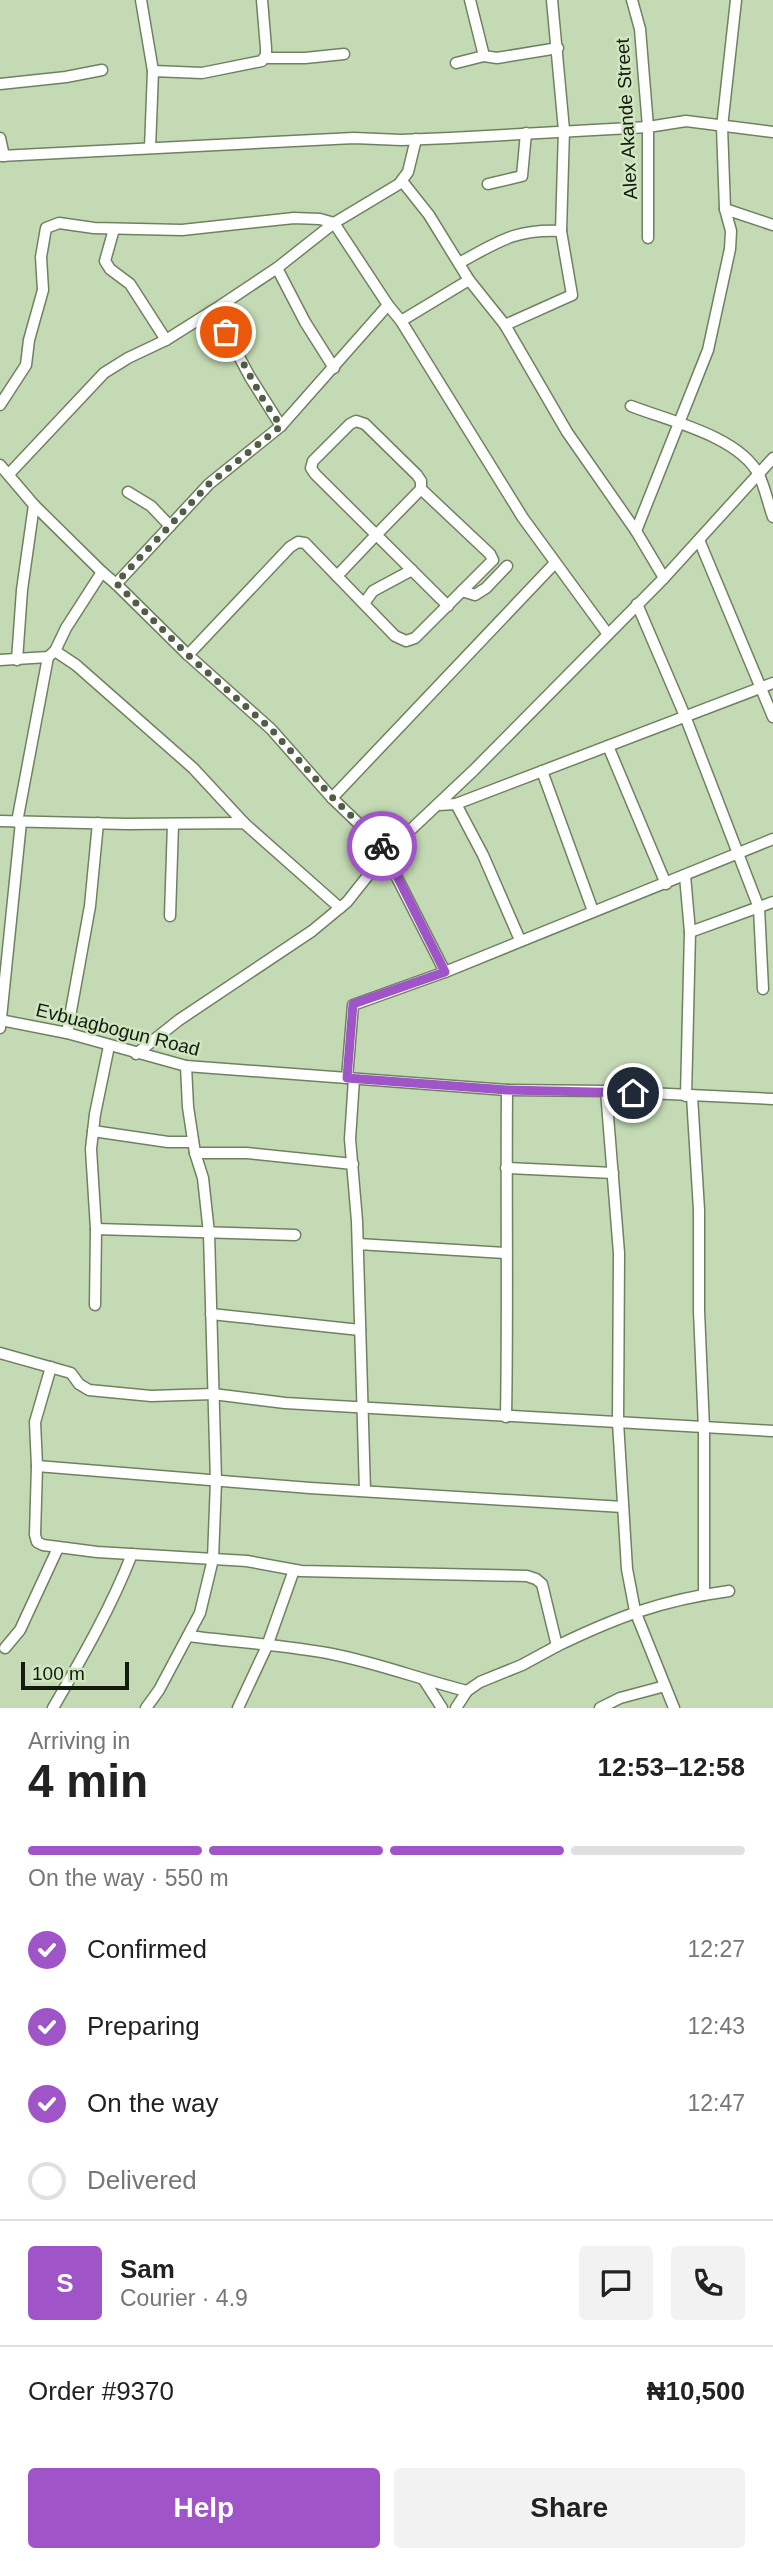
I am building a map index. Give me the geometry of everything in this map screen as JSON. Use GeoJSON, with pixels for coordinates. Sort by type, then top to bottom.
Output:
{"type":"FeatureCollection","features":[{"type":"Feature","properties":{"kind":"street"},"geometry":{"type":"LineString","coordinates":[[141,0],[153,71],[150,148]]}},
{"type":"Feature","properties":{"kind":"street"},"geometry":{"type":"LineString","coordinates":[[262,0],[266,48],[264,58]]}},
{"type":"Feature","properties":{"kind":"street"},"geometry":{"type":"LineString","coordinates":[[470,0],[484,56]]}},
{"type":"Feature","properties":{"kind":"street"},"geometry":{"type":"LineString","coordinates":[[505,325],[572,295],[561,231],[564,130],[552,0]]}},
{"type":"Feature","properties":{"kind":"street","name":"Alex Akande Street"},"geometry":{"type":"LineString","coordinates":[[632,0],[640,29],[648,127],[648,238]]}},
{"type":"Feature","properties":{"kind":"street"},"geometry":{"type":"LineString","coordinates":[[636,531],[708,350],[730,249],[731,231],[725,209],[722,127],[736,0]]}},
{"type":"Feature","properties":{"kind":"street"},"geometry":{"type":"LineString","coordinates":[[456,64],[484,56],[497,58],[558,48]]}},
{"type":"Feature","properties":{"kind":"street"},"geometry":{"type":"LineString","coordinates":[[153,71],[202,73],[259,62],[264,58],[344,54]]}},
{"type":"Feature","properties":{"kind":"street"},"geometry":{"type":"LineString","coordinates":[[0,84],[102,70]]}},
{"type":"Feature","properties":{"kind":"street"},"geometry":{"type":"LineString","coordinates":[[0,138],[2,156],[354,138],[416,139],[526,134],[648,127],[686,121],[773,132]]}},
{"type":"Feature","properties":{"kind":"street"},"geometry":{"type":"LineString","coordinates":[[488,184],[522,176],[526,134]]}},
{"type":"Feature","properties":{"kind":"street"},"geometry":{"type":"LineString","coordinates":[[9,474],[104,373],[166,340],[214,310],[277,268],[334,223],[402,181],[408,172],[416,139]]}},
{"type":"Feature","properties":{"kind":"street"},"geometry":{"type":"LineString","coordinates":[[402,181],[429,215],[469,280],[505,325],[568,432],[636,531],[664,578]]}},
{"type":"Feature","properties":{"kind":"street"},"geometry":{"type":"LineString","coordinates":[[725,209],[773,225]]}},
{"type":"Feature","properties":{"kind":"street"},"geometry":{"type":"LineString","coordinates":[[0,405],[26,365],[29,340],[43,290],[41,257],[46,228],[59,223],[114,229],[194,229],[294,218],[320,219],[334,223],[401,321],[523,518],[607,633]]}},
{"type":"Feature","properties":{"kind":"street"},"geometry":{"type":"LineString","coordinates":[[114,229],[105,261],[110,269],[130,284],[166,340]]}},
{"type":"Feature","properties":{"kind":"street"},"geometry":{"type":"LineString","coordinates":[[459,263],[502,239],[521,232],[561,231]]}},
{"type":"Feature","properties":{"kind":"street"},"geometry":{"type":"LineString","coordinates":[[277,268],[305,322],[334,368]]}},
{"type":"Feature","properties":{"kind":"street"},"geometry":{"type":"LineString","coordinates":[[401,321],[469,280]]}},
{"type":"Feature","properties":{"kind":"street"},"geometry":{"type":"LineString","coordinates":[[116,583],[209,484],[281,426],[388,305]]}},
{"type":"Feature","properties":{"kind":"street"},"geometry":{"type":"LineString","coordinates":[[214,310],[250,377],[281,426]]}},
{"type":"Feature","properties":{"kind":"street"},"geometry":{"type":"LineString","coordinates":[[631,406],[715,436],[740,453],[758,473],[773,517]]}},
{"type":"Feature","properties":{"kind":"street"},"geometry":{"type":"LineString","coordinates":[[337,576],[376,535],[421,489],[421,481],[417,475],[365,424],[356,421],[349,424],[322,451],[313,461],[311,468],[315,474],[376,535],[448,606]]}},
{"type":"Feature","properties":{"kind":"street"},"geometry":{"type":"LineString","coordinates":[[136,1054],[179,1020],[312,931],[340,908],[385,854],[438,805],[664,578],[773,458]]}},
{"type":"Feature","properties":{"kind":"street"},"geometry":{"type":"LineString","coordinates":[[0,466],[34,505],[102,572],[188,655],[271,729],[332,797],[384,848],[445,972]]}},
{"type":"Feature","properties":{"kind":"street"},"geometry":{"type":"LineString","coordinates":[[188,655],[241,597],[298,542],[305,543],[395,636],[406,641],[415,638],[493,559],[421,489]]}},
{"type":"Feature","properties":{"kind":"street"},"geometry":{"type":"LineString","coordinates":[[128,492],[151,506],[170,526]]}},
{"type":"Feature","properties":{"kind":"street"},"geometry":{"type":"LineString","coordinates":[[17,660],[22,590],[34,505]]}},
{"type":"Feature","properties":{"kind":"street"},"geometry":{"type":"LineString","coordinates":[[699,540],[773,717]]}},
{"type":"Feature","properties":{"kind":"street"},"geometry":{"type":"LineString","coordinates":[[332,797],[555,563]]}},
{"type":"Feature","properties":{"kind":"street"},"geometry":{"type":"LineString","coordinates":[[462,591],[475,595],[486,588],[507,566]]}},
{"type":"Feature","properties":{"kind":"street"},"geometry":{"type":"LineString","coordinates":[[365,602],[373,592],[412,570]]}},
{"type":"Feature","properties":{"kind":"street"},"geometry":{"type":"LineString","coordinates":[[0,1023],[19,822],[51,654],[102,572]]}},
{"type":"Feature","properties":{"kind":"street"},"geometry":{"type":"LineString","coordinates":[[636,604],[685,716],[759,908],[763,989]]}},
{"type":"Feature","properties":{"kind":"street"},"geometry":{"type":"LineString","coordinates":[[0,660],[51,654],[76,665],[183,759],[244,822],[340,908]]}},
{"type":"Feature","properties":{"kind":"street"},"geometry":{"type":"LineString","coordinates":[[438,805],[456,804],[773,682]]}},
{"type":"Feature","properties":{"kind":"street"},"geometry":{"type":"LineString","coordinates":[[608,747],[666,884]]}},
{"type":"Feature","properties":{"kind":"street"},"geometry":{"type":"LineString","coordinates":[[542,771],[593,911]]}},
{"type":"Feature","properties":{"kind":"street"},"geometry":{"type":"LineString","coordinates":[[456,804],[483,855],[520,940]]}},
{"type":"Feature","properties":{"kind":"street"},"geometry":{"type":"LineString","coordinates":[[0,821],[173,824],[244,822]]}},
{"type":"Feature","properties":{"kind":"street"},"geometry":{"type":"LineString","coordinates":[[67,1033],[90,906],[98,823]]}},
{"type":"Feature","properties":{"kind":"street"},"geometry":{"type":"LineString","coordinates":[[170,916],[173,824]]}},
{"type":"Feature","properties":{"kind":"street"},"geometry":{"type":"LineString","coordinates":[[365,1491],[358,1244],[350,1139],[353,1004],[445,972],[773,839]]}},
{"type":"Feature","properties":{"kind":"street"},"geometry":{"type":"LineString","coordinates":[[685,876],[690,932],[689,1096],[699,1210],[699,1311],[704,1429],[704,1595]]}},
{"type":"Feature","properties":{"kind":"street"},"geometry":{"type":"LineString","coordinates":[[690,932],[773,902]]}},
{"type":"Feature","properties":{"kind":"street","name":"Evbuagbogun Road"},"geometry":{"type":"LineString","coordinates":[[0,1023],[67,1033],[186,1066],[507,1090],[606,1091],[773,1099]]}},
{"type":"Feature","properties":{"kind":"street"},"geometry":{"type":"LineString","coordinates":[[95,1305],[96,1229],[91,1149],[109,1046]]}},
{"type":"Feature","properties":{"kind":"street"},"geometry":{"type":"LineString","coordinates":[[146,1708],[200,1614],[213,1559],[216,1481],[209,1233],[204,1178],[194,1148],[186,1066]]}},
{"type":"Feature","properties":{"kind":"street"},"geometry":{"type":"LineString","coordinates":[[506,1417],[507,1090]]}},
{"type":"Feature","properties":{"kind":"street"},"geometry":{"type":"LineString","coordinates":[[606,1091],[619,1253],[618,1422],[627,1569],[635,1611],[674,1708]]}},
{"type":"Feature","properties":{"kind":"street"},"geometry":{"type":"LineString","coordinates":[[93,1131],[194,1148],[353,1164]]}},
{"type":"Feature","properties":{"kind":"street"},"geometry":{"type":"LineString","coordinates":[[506,1167],[612,1172]]}},
{"type":"Feature","properties":{"kind":"street"},"geometry":{"type":"LineString","coordinates":[[96,1229],[295,1235]]}},
{"type":"Feature","properties":{"kind":"street"},"geometry":{"type":"LineString","coordinates":[[358,1244],[506,1253]]}},
{"type":"Feature","properties":{"kind":"street"},"geometry":{"type":"LineString","coordinates":[[211,1314],[360,1329]]}},
{"type":"Feature","properties":{"kind":"street"},"geometry":{"type":"LineString","coordinates":[[0,1353],[71,1373],[79,1384],[89,1390],[151,1396],[213,1394],[285,1403],[773,1432]]}},
{"type":"Feature","properties":{"kind":"street"},"geometry":{"type":"LineString","coordinates":[[51,1367],[35,1422],[37,1542],[58,1548],[247,1561],[294,1570],[527,1576],[542,1584],[556,1646]]}},
{"type":"Feature","properties":{"kind":"street"},"geometry":{"type":"LineString","coordinates":[[37,1466],[216,1481],[624,1507]]}},
{"type":"Feature","properties":{"kind":"street"},"geometry":{"type":"LineString","coordinates":[[5,1648],[20,1630],[58,1548]]}},
{"type":"Feature","properties":{"kind":"street"},"geometry":{"type":"LineString","coordinates":[[53,1708],[94,1637],[119,1588],[132,1554]]}},
{"type":"Feature","properties":{"kind":"street"},"geometry":{"type":"LineString","coordinates":[[238,1708],[268,1646],[294,1570]]}},
{"type":"Feature","properties":{"kind":"street"},"geometry":{"type":"LineString","coordinates":[[456,1708],[467,1691],[480,1682],[635,1611],[729,1591]]}},
{"type":"Feature","properties":{"kind":"street"},"geometry":{"type":"LineString","coordinates":[[188,1636],[360,1660],[467,1691]]}},
{"type":"Feature","properties":{"kind":"street"},"geometry":{"type":"LineString","coordinates":[[424,1680],[442,1708]]}},
{"type":"Feature","properties":{"kind":"street"},"geometry":{"type":"LineString","coordinates":[[600,1708],[620,1698],[665,1686]]}},
{"type":"Feature","properties":{"kind":"way so far"},"geometry":{"type":"LineString","coordinates":[[226,332],[281,426],[209,484],[116,583],[188,655],[271,729],[332,797],[382,846]]}},
{"type":"Feature","properties":{"kind":"route"},"geometry":{"type":"LineString","coordinates":[[382,846],[445,972],[353,1004],[347,1078],[507,1090],[633,1093]]}}]}
